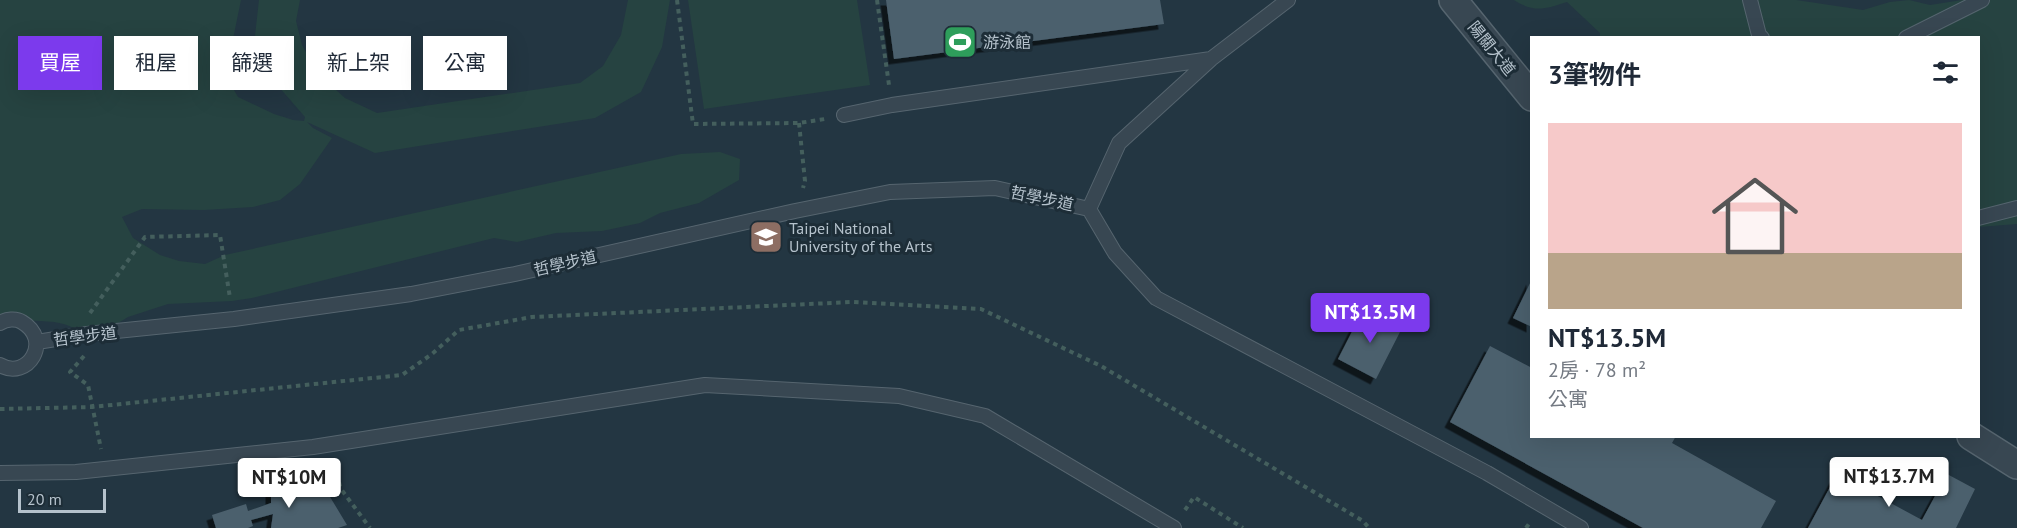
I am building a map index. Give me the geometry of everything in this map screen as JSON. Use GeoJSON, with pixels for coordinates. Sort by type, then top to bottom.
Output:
{"type":"FeatureCollection","features":[{"type":"Feature","properties":{"kind":"street","name":"陽關大道"},"geometry":{"type":"LineString","coordinates":[[1453,0],[1530,95]]}},
{"type":"Feature","properties":{"kind":"street"},"geometry":{"type":"LineString","coordinates":[[1974,438],[2017,465]]}},
{"type":"Feature","properties":{"kind":"lane"},"geometry":{"type":"LineString","coordinates":[[1288,0],[1211,59],[1119,143],[1089,208],[1115,253],[1156,298],[1487,473],[1581,528]]}},
{"type":"Feature","properties":{"kind":"lane"},"geometry":{"type":"LineString","coordinates":[[1750,0],[1760,36]]}},
{"type":"Feature","properties":{"kind":"lane"},"geometry":{"type":"LineString","coordinates":[[1910,36],[1982,0]]}},
{"type":"Feature","properties":{"kind":"lane"},"geometry":{"type":"LineString","coordinates":[[844,115],[892,105],[1211,59]]}},
{"type":"Feature","properties":{"kind":"lane","name":"哲學步道"},"geometry":{"type":"LineString","coordinates":[[37,342],[87,334],[234,319],[411,294],[890,192],[995,188],[1089,208]]}},
{"type":"Feature","properties":{"kind":"lane"},"geometry":{"type":"LineString","coordinates":[[1980,217],[2017,208]]}},
{"type":"Feature","properties":{"kind":"lane"},"geometry":{"type":"LineString","coordinates":[[0,323],[18,319],[31,327],[37,342],[34,357],[22,367],[7,369],[0,365]]}},
{"type":"Feature","properties":{"kind":"lane"},"geometry":{"type":"LineString","coordinates":[[0,473],[76,472],[328,444],[705,385],[899,396],[985,416],[1174,528]]}},
{"type":"Feature","properties":{"kind":"path"},"geometry":{"type":"LineString","coordinates":[[677,0],[693,124],[799,123],[805,181]]}},
{"type":"Feature","properties":{"kind":"path"},"geometry":{"type":"LineString","coordinates":[[877,0],[892,105]]}},
{"type":"Feature","properties":{"kind":"path"},"geometry":{"type":"LineString","coordinates":[[107,469],[95,426],[88,385],[70,372],[84,357],[91,310],[145,237],[220,235],[234,319]]}},
{"type":"Feature","properties":{"kind":"path"},"geometry":{"type":"LineString","coordinates":[[328,444],[341,489],[370,528]]}},
{"type":"Feature","properties":{"kind":"path"},"geometry":{"type":"LineString","coordinates":[[1174,528],[1194,497],[1243,528]]}},
{"type":"Feature","properties":{"kind":"green space"},"geometry":{"type":"Polygon","coordinates":[[[0,0],[241,0],[234,36],[210,36],[210,90],[234,90],[238,97],[274,114],[304,121],[305,117],[282,90],[294,90],[294,36],[255,36],[259,0],[300,0],[296,21],[306,52],[306,90],[336,90],[345,98],[377,113],[580,83],[603,66],[621,35],[628,0],[670,0],[662,47],[641,92],[595,118],[375,153],[307,122],[313,128],[332,138],[300,184],[280,200],[253,207],[204,210],[142,209],[122,217],[133,238],[160,255],[179,261],[205,264],[225,255],[681,154],[720,152],[740,159],[739,180],[699,203],[660,213],[640,223],[602,231],[556,233],[517,242],[494,238],[252,298],[168,304],[128,317],[94,338],[59,323],[0,317],[0,0]]]}},
{"type":"Feature","properties":{"kind":"green space"},"geometry":{"type":"Polygon","coordinates":[[[688,0],[857,0],[870,85],[704,109],[688,0]]]}},
{"type":"Feature","properties":{"kind":"green space"},"geometry":{"type":"Polygon","coordinates":[[[1514,0],[1796,0],[1863,10],[1890,2],[1909,0],[1930,5],[1962,0],[2017,0],[2017,224],[1980,227],[1980,36],[1600,36],[1600,33],[1567,2],[1540,8],[1514,0]]]}},
{"type":"Feature","properties":{"kind":"building","name":"游泳館"},"geometry":{"type":"Polygon","coordinates":[[[886,0],[1160,0],[1164,24],[894,59],[886,0]]]}},
{"type":"Feature","properties":{"kind":"building"},"geometry":{"type":"Polygon","coordinates":[[[1530,283],[1530,326],[1513,318],[1530,283]]]}},
{"type":"Feature","properties":{"kind":"building"},"geometry":{"type":"Polygon","coordinates":[[[1363,310],[1401,330],[1376,379],[1338,359],[1363,310]]]}},
{"type":"Feature","properties":{"kind":"building"},"geometry":{"type":"Polygon","coordinates":[[[1490,346],[1530,367],[1530,438],[1675,438],[1672,443],[1776,501],[1761,528],[1643,528],[1450,422],[1490,346]]]}},
{"type":"Feature","properties":{"kind":"building"},"geometry":{"type":"Polygon","coordinates":[[[1837,474],[1922,520],[1947,474],[1975,489],[1956,528],[1808,528],[1837,474]]]}},
{"type":"Feature","properties":{"kind":"building"},"geometry":{"type":"Polygon","coordinates":[[[318,477],[347,525],[338,528],[271,528],[273,514],[251,520],[253,526],[248,528],[216,528],[212,515],[246,504],[248,511],[271,503],[271,491],[318,477]]]}},
{"type":"Feature","properties":{"kind":"place","name":"游泳館"},"geometry":{"type":"Point","coordinates":[960,42]}},
{"type":"Feature","properties":{"kind":"place","name":"Taipei National University of the Arts"},"geometry":{"type":"Point","coordinates":[766,237]}}]}
